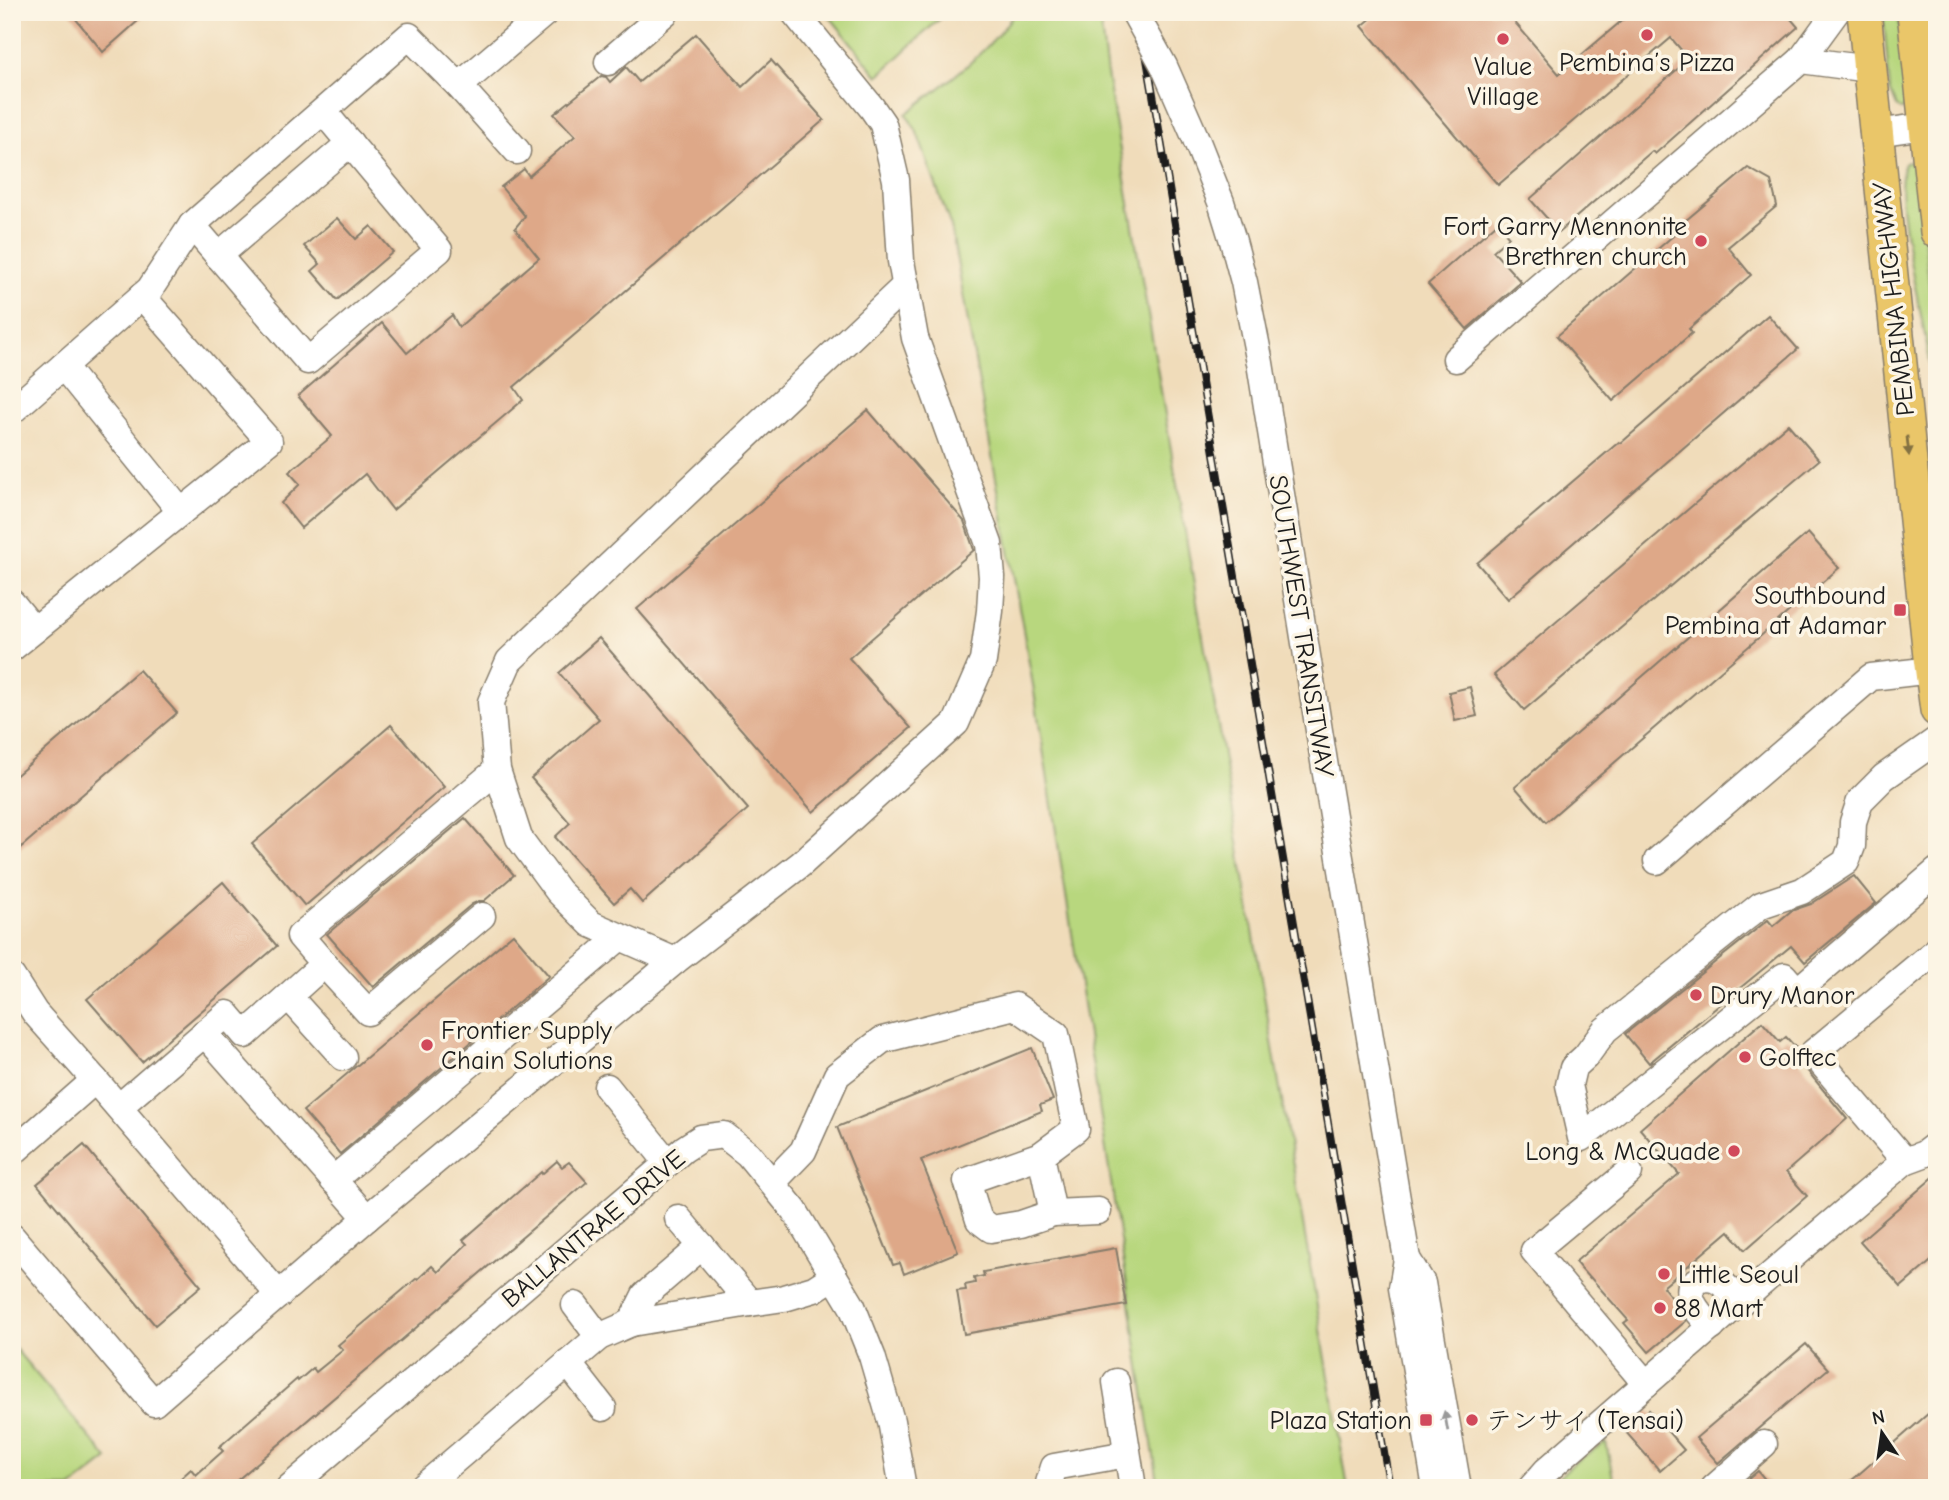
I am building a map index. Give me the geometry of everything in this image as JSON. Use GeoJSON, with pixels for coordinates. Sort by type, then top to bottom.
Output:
{"type":"FeatureCollection","features":[{"type":"Feature","properties":{"kind":"main road","name":"PEMBINA HIGHWAY"},"geometry":{"type":"LineString","coordinates":[[1864,12],[1876,133],[1927,530],[1932,670],[1937,710]]}},
{"type":"Feature","properties":{"kind":"main road","name":"PEMBINA HIGHWAY"},"geometry":{"type":"LineString","coordinates":[[1914,12],[1928,108],[1937,232]]}},
{"type":"Feature","properties":{"kind":"street"},"geometry":{"type":"LineString","coordinates":[[459,86],[545,12]]}},
{"type":"Feature","properties":{"kind":"street"},"geometry":{"type":"LineString","coordinates":[[608,62],[666,12]]}},
{"type":"Feature","properties":{"kind":"street"},"geometry":{"type":"LineString","coordinates":[[12,1237],[154,1403],[367,1218],[676,961],[802,864],[956,723],[983,662],[992,577],[989,544],[915,338],[901,261],[896,180],[883,124],[794,12]]}},
{"type":"Feature","properties":{"kind":"street","name":"SOUTHWEST TRANSITWAY"},"geometry":{"type":"LineString","coordinates":[[1134,12],[1164,66],[1196,139],[1233,241],[1260,363],[1407,1259],[1402,1287],[1436,1488]]}},
{"type":"Feature","properties":{"kind":"street"},"geometry":{"type":"LineString","coordinates":[[1456,359],[1801,60],[1836,12]]}},
{"type":"Feature","properties":{"kind":"street"},"geometry":{"type":"LineString","coordinates":[[12,411],[150,289],[192,225],[409,36],[459,86],[517,151]]}},
{"type":"Feature","properties":{"kind":"street"},"geometry":{"type":"LineString","coordinates":[[1801,60],[1869,69]]}},
{"type":"Feature","properties":{"kind":"street"},"geometry":{"type":"LineString","coordinates":[[1876,133],[1928,108]]}},
{"type":"Feature","properties":{"kind":"street"},"geometry":{"type":"LineString","coordinates":[[192,225],[308,361],[439,250],[323,111]]}},
{"type":"Feature","properties":{"kind":"street"},"geometry":{"type":"LineString","coordinates":[[218,256],[350,143]]}},
{"type":"Feature","properties":{"kind":"street"},"geometry":{"type":"LineString","coordinates":[[676,961],[591,924],[558,891],[519,838],[497,770],[491,702],[509,661],[906,285]]}},
{"type":"Feature","properties":{"kind":"street"},"geometry":{"type":"LineString","coordinates":[[12,648],[269,441],[142,296]]}},
{"type":"Feature","properties":{"kind":"street"},"geometry":{"type":"LineString","coordinates":[[63,366],[181,512]]}},
{"type":"Feature","properties":{"kind":"street"},"geometry":{"type":"LineString","coordinates":[[12,603],[34,631]]}},
{"type":"Feature","properties":{"kind":"street"},"geometry":{"type":"LineString","coordinates":[[1657,861],[1871,677],[1932,670]]}},
{"type":"Feature","properties":{"kind":"street"},"geometry":{"type":"LineString","coordinates":[[1937,740],[1884,777],[1860,801],[1853,821],[1852,846],[1846,862],[1802,891],[1761,905],[1605,1030],[1586,1056],[1573,1068],[1569,1086],[1581,1138],[1784,976],[1797,990],[1937,871]]}},
{"type":"Feature","properties":{"kind":"street"},"geometry":{"type":"LineString","coordinates":[[482,916],[368,1012],[300,936],[497,770]]}},
{"type":"Feature","properties":{"kind":"street"},"geometry":{"type":"LineString","coordinates":[[333,1180],[620,937]]}},
{"type":"Feature","properties":{"kind":"street"},"geometry":{"type":"LineString","coordinates":[[1905,1161],[1813,1053],[1937,950]]}},
{"type":"Feature","properties":{"kind":"street"},"geometry":{"type":"LineString","coordinates":[[118,1107],[227,1014],[245,1035],[324,964]]}},
{"type":"Feature","properties":{"kind":"street"},"geometry":{"type":"LineString","coordinates":[[12,977],[35,1013],[279,1295]]}},
{"type":"Feature","properties":{"kind":"street"},"geometry":{"type":"LineString","coordinates":[[289,997],[343,1057]]}},
{"type":"Feature","properties":{"kind":"street"},"geometry":{"type":"LineString","coordinates":[[772,1183],[803,1151],[837,1075],[882,1040],[1015,1006],[1056,1034],[1076,1129],[1041,1155],[967,1181],[979,1220],[991,1229],[1021,1224],[1053,1213],[1098,1211]]}},
{"type":"Feature","properties":{"kind":"street"},"geometry":{"type":"LineString","coordinates":[[204,1033],[367,1218]]}},
{"type":"Feature","properties":{"kind":"street"},"geometry":{"type":"LineString","coordinates":[[12,1153],[95,1080]]}},
{"type":"Feature","properties":{"kind":"street"},"geometry":{"type":"LineString","coordinates":[[607,1087],[668,1163]]}},
{"type":"Feature","properties":{"kind":"street"},"geometry":{"type":"LineString","coordinates":[[1905,1161],[1914,1143],[1937,1125]]}},
{"type":"Feature","properties":{"kind":"street","name":"BALLANTRAE DRIVE"},"geometry":{"type":"LineString","coordinates":[[289,1488],[684,1149],[701,1138],[724,1135],[748,1154],[794,1210],[852,1306],[872,1356],[891,1421],[903,1488]]}},
{"type":"Feature","properties":{"kind":"street"},"geometry":{"type":"LineString","coordinates":[[1539,1479],[1905,1161],[1924,1154],[1937,1144]]}},
{"type":"Feature","properties":{"kind":"street"},"geometry":{"type":"LineString","coordinates":[[1041,1155],[1053,1213]]}},
{"type":"Feature","properties":{"kind":"street"},"geometry":{"type":"LineString","coordinates":[[1629,1172],[1534,1251],[1646,1384]]}},
{"type":"Feature","properties":{"kind":"street"},"geometry":{"type":"LineString","coordinates":[[678,1218],[750,1303]]}},
{"type":"Feature","properties":{"kind":"street"},"geometry":{"type":"LineString","coordinates":[[631,1323],[645,1295],[702,1246]]}},
{"type":"Feature","properties":{"kind":"street","name":"SOUTHWEST TRANSITWAY"},"geometry":{"type":"LineString","coordinates":[[1407,1259],[1422,1283],[1458,1488]]}},
{"type":"Feature","properties":{"kind":"street"},"geometry":{"type":"LineString","coordinates":[[422,1488],[599,1337],[631,1323],[784,1298],[814,1289],[834,1276]]}},
{"type":"Feature","properties":{"kind":"street"},"geometry":{"type":"LineString","coordinates":[[1712,1327],[1694,1306],[1689,1294],[1691,1285],[1706,1277],[1715,1279],[1741,1302]]}},
{"type":"Feature","properties":{"kind":"street"},"geometry":{"type":"LineString","coordinates":[[575,1305],[599,1337]]}},
{"type":"Feature","properties":{"kind":"street"},"geometry":{"type":"LineString","coordinates":[[568,1363],[603,1408]]}},
{"type":"Feature","properties":{"kind":"street"},"geometry":{"type":"LineString","coordinates":[[1116,1382],[1133,1488]]}},
{"type":"Feature","properties":{"kind":"street"},"geometry":{"type":"LineString","coordinates":[[1714,1488],[1764,1444]]}},
{"type":"Feature","properties":{"kind":"street"},"geometry":{"type":"LineString","coordinates":[[1050,1488],[1054,1467],[1128,1454]]}},
{"type":"Feature","properties":{"kind":"green space"},"geometry":{"type":"Polygon","coordinates":[[[826,12],[947,12],[878,76],[826,12]]]}},
{"type":"Feature","properties":{"kind":"green space"},"geometry":{"type":"Polygon","coordinates":[[[1015,12],[1099,12],[1107,74],[1348,1488],[1159,1488],[1033,685],[951,227],[916,130],[906,114],[979,55],[1015,12]]]}},
{"type":"Feature","properties":{"kind":"green space"},"geometry":{"type":"Polygon","coordinates":[[[1883,12],[1897,12],[1905,48],[1909,92],[1907,103],[1902,110],[1897,107],[1890,90],[1883,12]]]}},
{"type":"Feature","properties":{"kind":"green space"},"geometry":{"type":"Polygon","coordinates":[[[1910,162],[1917,173],[1937,357],[1937,454],[1927,347],[1904,225],[1902,178],[1905,163],[1910,162]]]}},
{"type":"Feature","properties":{"kind":"green space"},"geometry":{"type":"Polygon","coordinates":[[[12,1345],[108,1459],[71,1488],[12,1488],[12,1345]]]}},
{"type":"Feature","properties":{"kind":"green space"},"geometry":{"type":"Polygon","coordinates":[[[1606,1442],[1615,1488],[1551,1488],[1569,1468],[1606,1442]]]}},
{"type":"Feature","properties":{"kind":"building"},"geometry":{"type":"Polygon","coordinates":[[[70,12],[148,12],[103,52],[70,12]]]}},
{"type":"Feature","properties":{"kind":"building"},"geometry":{"type":"Polygon","coordinates":[[[1379,12],[1506,12],[1559,74],[1632,12],[1785,12],[1798,27],[1655,154],[1652,151],[1559,232],[1530,199],[1689,59],[1671,38],[1498,185],[1362,26],[1379,12]]]}},
{"type":"Feature","properties":{"kind":"building"},"geometry":{"type":"Polygon","coordinates":[[[696,34],[742,87],[771,60],[824,120],[514,387],[523,400],[393,510],[365,474],[301,528],[281,503],[300,484],[289,472],[332,436],[298,396],[382,323],[407,353],[452,315],[459,327],[539,258],[515,228],[525,216],[501,187],[524,169],[529,176],[575,136],[554,114],[601,76],[610,82],[626,67],[639,82],[696,34]]]}},
{"type":"Feature","properties":{"kind":"building"},"geometry":{"type":"Polygon","coordinates":[[[1748,168],[1771,181],[1777,206],[1728,247],[1751,275],[1689,329],[1692,333],[1613,401],[1557,336],[1674,235],[1672,232],[1748,168]]]}},
{"type":"Feature","properties":{"kind":"building"},"geometry":{"type":"Polygon","coordinates":[[[337,218],[356,239],[371,226],[393,252],[337,300],[312,271],[320,264],[304,246],[337,218]]]}},
{"type":"Feature","properties":{"kind":"building"},"geometry":{"type":"Polygon","coordinates":[[[1497,223],[1509,237],[1493,251],[1521,282],[1467,329],[1428,284],[1497,223]]]}},
{"type":"Feature","properties":{"kind":"building"},"geometry":{"type":"Polygon","coordinates":[[[1768,315],[1798,349],[1508,599],[1477,563],[1768,315]]]}},
{"type":"Feature","properties":{"kind":"building"},"geometry":{"type":"Polygon","coordinates":[[[868,410],[964,521],[974,550],[849,658],[911,728],[813,812],[637,609],[868,410]]]}},
{"type":"Feature","properties":{"kind":"building"},"geometry":{"type":"Polygon","coordinates":[[[1788,424],[1819,460],[1524,710],[1494,675],[1788,424]]]}},
{"type":"Feature","properties":{"kind":"building"},"geometry":{"type":"Polygon","coordinates":[[[1808,533],[1839,568],[1546,822],[1515,787],[1808,533]]]}},
{"type":"Feature","properties":{"kind":"building"},"geometry":{"type":"Polygon","coordinates":[[[599,638],[748,809],[642,903],[630,889],[614,903],[555,837],[570,823],[531,778],[599,719],[559,673],[599,638]]]}},
{"type":"Feature","properties":{"kind":"building"},"geometry":{"type":"Polygon","coordinates":[[[139,670],[177,713],[12,855],[12,779],[139,670]]]}},
{"type":"Feature","properties":{"kind":"building"},"geometry":{"type":"Polygon","coordinates":[[[1470,687],[1477,716],[1455,721],[1449,692],[1470,687]]]}},
{"type":"Feature","properties":{"kind":"building"},"geometry":{"type":"Polygon","coordinates":[[[391,725],[444,787],[305,906],[252,844],[391,725]]]}},
{"type":"Feature","properties":{"kind":"building"},"geometry":{"type":"Polygon","coordinates":[[[465,818],[514,875],[484,901],[472,904],[373,987],[327,934],[465,818]]]}},
{"type":"Feature","properties":{"kind":"building","name":"Drury Manor"},"geometry":{"type":"Polygon","coordinates":[[[1854,876],[1876,903],[1805,962],[1791,946],[1649,1063],[1625,1034],[1768,920],[1773,926],[1791,911],[1811,904],[1854,876]]]}},
{"type":"Feature","properties":{"kind":"building"},"geometry":{"type":"Polygon","coordinates":[[[223,882],[277,946],[142,1062],[87,999],[223,882]]]}},
{"type":"Feature","properties":{"kind":"building","name":"Frontier Supply Chain Solutions"},"geometry":{"type":"Polygon","coordinates":[[[513,934],[549,976],[340,1154],[303,1111],[513,934]]]}},
{"type":"Feature","properties":{"kind":"building","name":"Long & McQuade"},"geometry":{"type":"Polygon","coordinates":[[[1762,1022],[1780,1042],[1786,1037],[1798,1050],[1801,1063],[1847,1119],[1786,1172],[1807,1196],[1745,1250],[1729,1231],[1663,1287],[1686,1321],[1649,1352],[1624,1323],[1628,1320],[1575,1262],[1679,1174],[1640,1129],[1762,1022]]]}},
{"type":"Feature","properties":{"kind":"building"},"geometry":{"type":"Polygon","coordinates":[[[1032,1048],[1053,1100],[1040,1105],[1042,1111],[921,1160],[958,1252],[904,1274],[900,1263],[893,1265],[837,1127],[1032,1048]]]}},
{"type":"Feature","properties":{"kind":"building"},"geometry":{"type":"Polygon","coordinates":[[[84,1145],[201,1286],[155,1325],[37,1184],[84,1145]]]}},
{"type":"Feature","properties":{"kind":"building"},"geometry":{"type":"Polygon","coordinates":[[[557,1161],[562,1167],[569,1162],[587,1182],[228,1488],[170,1488],[191,1469],[196,1475],[223,1451],[219,1447],[297,1379],[298,1381],[313,1368],[316,1372],[343,1350],[338,1345],[417,1278],[432,1266],[438,1272],[467,1244],[463,1240],[557,1161]]]}},
{"type":"Feature","properties":{"kind":"building"},"geometry":{"type":"Polygon","coordinates":[[[1937,1174],[1937,1256],[1901,1287],[1860,1241],[1937,1174]]]}},
{"type":"Feature","properties":{"kind":"building"},"geometry":{"type":"Polygon","coordinates":[[[1116,1248],[1126,1305],[964,1334],[957,1291],[966,1290],[965,1285],[975,1283],[974,1278],[984,1276],[983,1272],[1116,1248]]]}},
{"type":"Feature","properties":{"kind":"building"},"geometry":{"type":"Polygon","coordinates":[[[1806,1344],[1828,1369],[1718,1463],[1696,1438],[1806,1344]]]}},
{"type":"Feature","properties":{"kind":"building"},"geometry":{"type":"Polygon","coordinates":[[[1937,1406],[1937,1483],[1932,1488],[1843,1488],[1937,1406]]]}},
{"type":"Feature","properties":{"kind":"building"},"geometry":{"type":"Polygon","coordinates":[[[1649,1410],[1684,1450],[1660,1471],[1624,1430],[1649,1410]]]}},
{"type":"Feature","properties":{"kind":"building"},"geometry":{"type":"Polygon","coordinates":[[[1758,1471],[1772,1488],[1739,1487],[1758,1471]]]}},
{"type":"Feature","properties":{"kind":"railway"},"geometry":{"type":"LineString","coordinates":[[1139,12],[1390,1488]]}},
{"type":"Feature","properties":{"kind":"place","name":"Pembina’s Pizza"},"geometry":{"type":"Point","coordinates":[1647,35]}},
{"type":"Feature","properties":{"kind":"place","name":"Value Village"},"geometry":{"type":"Point","coordinates":[1503,39]}},
{"type":"Feature","properties":{"kind":"place","name":"Fort Garry Mennonite Brethren church"},"geometry":{"type":"Point","coordinates":[1701,241]}},
{"type":"Feature","properties":{"kind":"place","name":"Southbound Pembina at Adamar"},"geometry":{"type":"Point","coordinates":[1900,610]}},
{"type":"Feature","properties":{"kind":"place","name":"Drury Manor"},"geometry":{"type":"Point","coordinates":[1696,995]}},
{"type":"Feature","properties":{"kind":"place","name":"Frontier Supply Chain Solutions"},"geometry":{"type":"Point","coordinates":[427,1045]}},
{"type":"Feature","properties":{"kind":"place","name":"Golftec"},"geometry":{"type":"Point","coordinates":[1745,1057]}},
{"type":"Feature","properties":{"kind":"place","name":"Long & McQuade"},"geometry":{"type":"Point","coordinates":[1734,1151]}},
{"type":"Feature","properties":{"kind":"place","name":"Little Seoul"},"geometry":{"type":"Point","coordinates":[1664,1274]}},
{"type":"Feature","properties":{"kind":"place","name":"88 Mart"},"geometry":{"type":"Point","coordinates":[1660,1308]}},
{"type":"Feature","properties":{"kind":"place","name":"Plaza Station"},"geometry":{"type":"Point","coordinates":[1426,1420]}},
{"type":"Feature","properties":{"kind":"place","name":"テンサイ (Tensai)"},"geometry":{"type":"Point","coordinates":[1472,1420]}}]}
